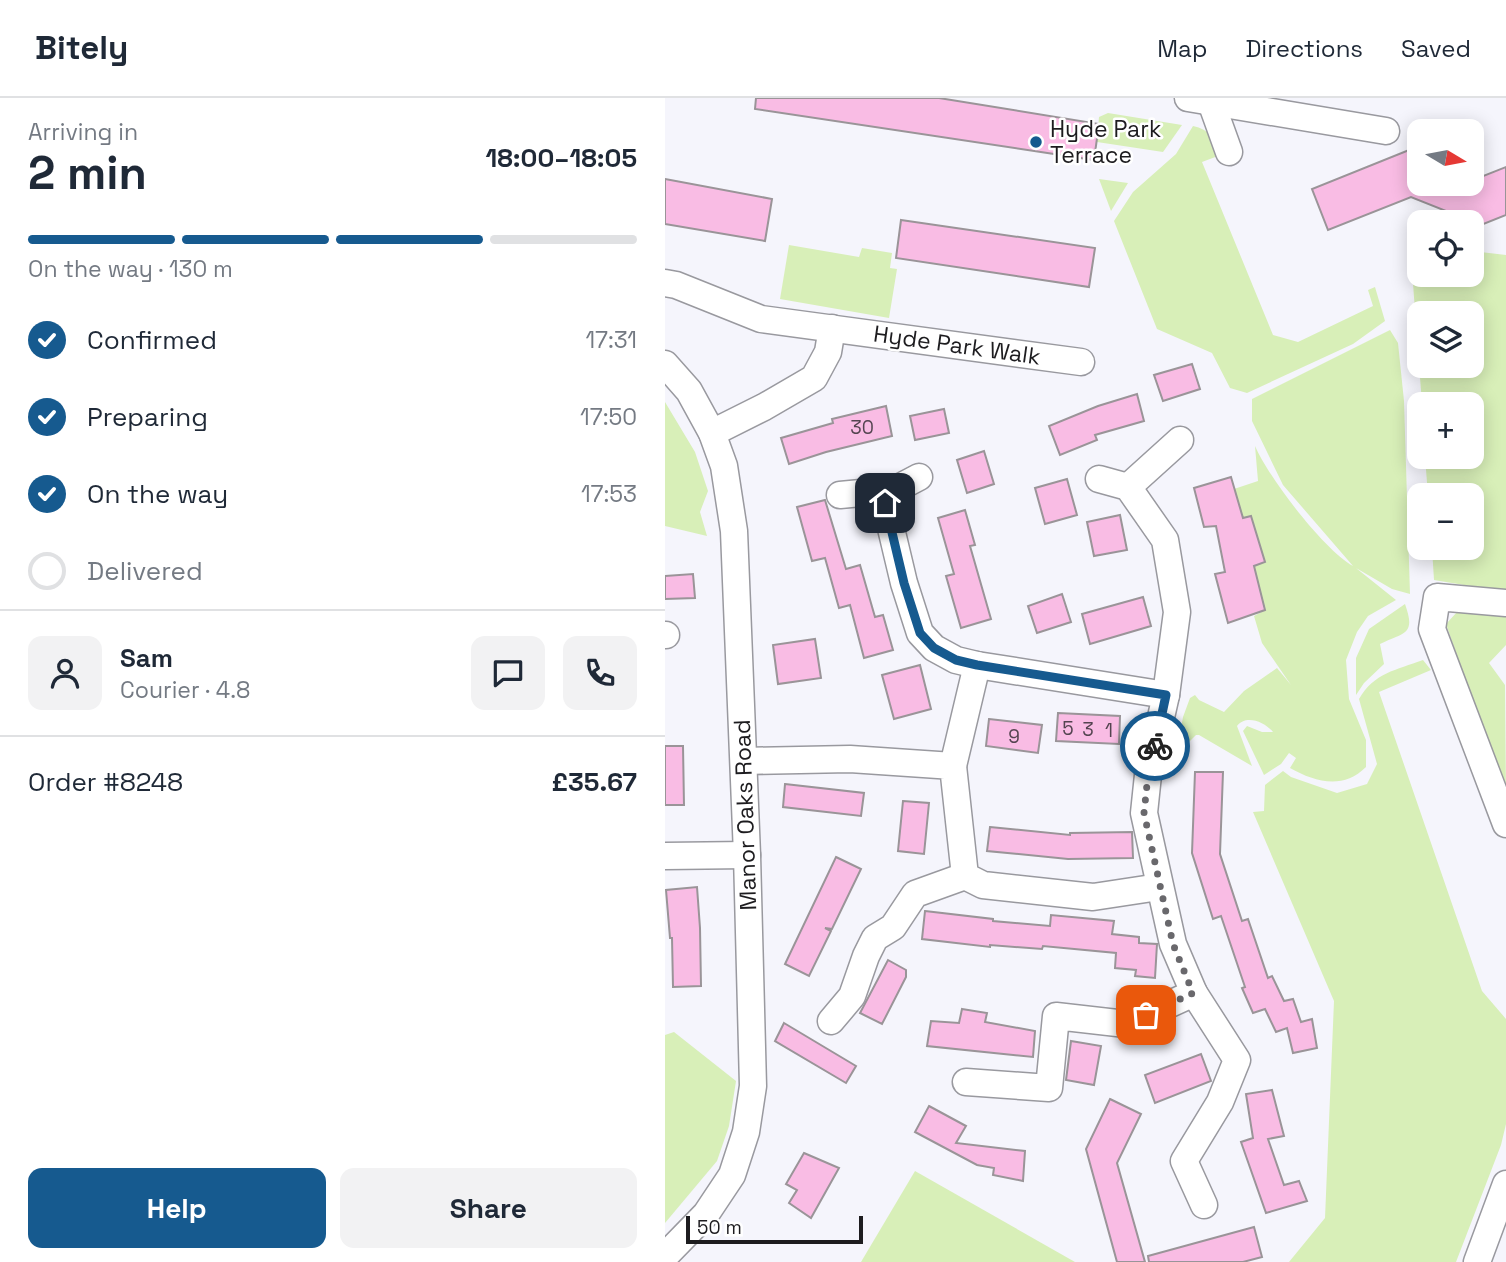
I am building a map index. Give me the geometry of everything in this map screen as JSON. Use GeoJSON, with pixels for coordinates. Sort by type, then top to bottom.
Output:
{"type":"FeatureCollection","features":[{"type":"Feature","properties":{"kind":"street"},"geometry":{"type":"LineString","coordinates":[[1200,100],[1386,131]]}},
{"type":"Feature","properties":{"kind":"street"},"geometry":{"type":"LineString","coordinates":[[1200,100],[1229,152]]}},
{"type":"Feature","properties":{"kind":"street","name":"Hyde Park Walk"},"geometry":{"type":"LineString","coordinates":[[665,283],[761,319],[1081,362]]}},
{"type":"Feature","properties":{"kind":"street"},"geometry":{"type":"LineString","coordinates":[[712,433],[814,378],[828,352],[832,328]]}},
{"type":"Feature","properties":{"kind":"street","name":"Manor Oaks Road"},"geometry":{"type":"LineString","coordinates":[[665,364],[689,391],[712,433],[724,466],[734,531],[744,761],[753,1086],[746,1132],[732,1175],[706,1214],[665,1256]]}},
{"type":"Feature","properties":{"kind":"street"},"geometry":{"type":"LineString","coordinates":[[1128,488],[1180,440]]}},
{"type":"Feature","properties":{"kind":"street"},"geometry":{"type":"LineString","coordinates":[[885,503],[900,487],[919,477]]}},
{"type":"Feature","properties":{"kind":"street"},"geometry":{"type":"LineString","coordinates":[[1099,479],[1128,488],[1165,540],[1177,612],[1166,695],[1148,775],[1144,813],[1173,944],[1193,993],[1237,1059],[1220,1102],[1184,1161],[1204,1205]]}},
{"type":"Feature","properties":{"kind":"street"},"geometry":{"type":"LineString","coordinates":[[840,495],[861,493],[885,503]]}},
{"type":"Feature","properties":{"kind":"street"},"geometry":{"type":"LineString","coordinates":[[885,503],[904,583],[920,633],[934,648],[956,660],[977,665],[1166,695]]}},
{"type":"Feature","properties":{"kind":"street"},"geometry":{"type":"LineString","coordinates":[[1506,603],[1437,597],[1432,629],[1506,824]]}},
{"type":"Feature","properties":{"kind":"street"},"geometry":{"type":"LineString","coordinates":[[965,876],[953,766],[977,665]]}},
{"type":"Feature","properties":{"kind":"street"},"geometry":{"type":"LineString","coordinates":[[744,761],[850,759],[953,766]]}},
{"type":"Feature","properties":{"kind":"street"},"geometry":{"type":"LineString","coordinates":[[665,856],[747,855]]}},
{"type":"Feature","properties":{"kind":"street"},"geometry":{"type":"LineString","coordinates":[[831,1021],[852,996],[866,956],[876,938],[893,927],[915,894],[965,876],[983,885],[1093,897],[1159,887]]}},
{"type":"Feature","properties":{"kind":"street"},"geometry":{"type":"LineString","coordinates":[[966,1082],[1049,1088],[1056,1016],[1126,1024],[1193,993]]}},
{"type":"Feature","properties":{"kind":"street"},"geometry":{"type":"LineString","coordinates":[[1476,1262],[1506,1185]]}},
{"type":"Feature","properties":{"kind":"green space"},"geometry":{"type":"Polygon","coordinates":[[[1108,113],[1182,125],[1163,152],[1097,142],[1099,117],[1108,113]]]}},
{"type":"Feature","properties":{"kind":"green space"},"geometry":{"type":"Polygon","coordinates":[[[1193,126],[1208,133],[1226,153],[1202,162],[1273,335],[1298,342],[1373,306],[1368,290],[1375,287],[1385,321],[1353,344],[1247,393],[1230,388],[1212,353],[1157,329],[1114,221],[1133,192],[1176,154],[1193,126]]]}},
{"type":"Feature","properties":{"kind":"green space"},"geometry":{"type":"Polygon","coordinates":[[[1099,179],[1128,183],[1111,211],[1099,179]]]}},
{"type":"Feature","properties":{"kind":"green space"},"geometry":{"type":"Polygon","coordinates":[[[789,245],[859,257],[862,248],[892,253],[890,268],[897,269],[889,318],[780,299],[789,245]]]}},
{"type":"Feature","properties":{"kind":"green space"},"geometry":{"type":"Polygon","coordinates":[[[1484,252],[1506,255],[1506,592],[1434,580],[1433,560],[1484,560],[1484,483],[1427,483],[1426,469],[1484,469],[1484,392],[1421,392],[1420,378],[1484,378],[1484,301],[1414,301],[1413,287],[1484,287],[1484,252]]]}},
{"type":"Feature","properties":{"kind":"green space"},"geometry":{"type":"Polygon","coordinates":[[[1390,330],[1398,343],[1404,401],[1410,594],[1392,589],[1356,568],[1396,600],[1368,616],[1357,632],[1346,660],[1349,699],[1366,740],[1366,767],[1348,779],[1329,781],[1309,777],[1290,768],[1296,758],[1289,753],[1281,764],[1264,775],[1243,731],[1247,726],[1262,732],[1273,732],[1265,725],[1250,720],[1237,726],[1252,766],[1199,735],[1176,755],[1183,717],[1190,698],[1195,695],[1199,700],[1224,712],[1244,691],[1277,668],[1291,685],[1262,643],[1254,616],[1265,610],[1254,566],[1265,562],[1250,516],[1243,518],[1234,489],[1258,481],[1255,446],[1272,476],[1298,512],[1327,545],[1353,566],[1283,485],[1252,421],[1252,399],[1390,330]]]}},
{"type":"Feature","properties":{"kind":"green space"},"geometry":{"type":"Polygon","coordinates":[[[665,402],[695,452],[708,491],[700,512],[707,536],[665,526],[665,402]]]}},
{"type":"Feature","properties":{"kind":"green space"},"geometry":{"type":"Polygon","coordinates":[[[1405,604],[1409,627],[1402,634],[1380,644],[1384,664],[1364,683],[1356,695],[1356,658],[1369,629],[1405,604]]]}},
{"type":"Feature","properties":{"kind":"green space"},"geometry":{"type":"Polygon","coordinates":[[[1506,609],[1506,645],[1489,663],[1505,685],[1506,797],[1446,624],[1458,611],[1506,609]]]}},
{"type":"Feature","properties":{"kind":"green space"},"geometry":{"type":"Polygon","coordinates":[[[1423,660],[1431,670],[1379,692],[1482,991],[1506,1019],[1506,1124],[1501,1145],[1456,1262],[1289,1262],[1325,1218],[1334,1001],[1253,812],[1264,811],[1265,785],[1283,771],[1291,777],[1337,793],[1367,784],[1377,764],[1359,699],[1379,678],[1423,660]]]}},
{"type":"Feature","properties":{"kind":"green space"},"geometry":{"type":"Polygon","coordinates":[[[674,1032],[736,1081],[729,1126],[717,1161],[665,1223],[665,1035],[674,1032]]]}},
{"type":"Feature","properties":{"kind":"green space"},"geometry":{"type":"Polygon","coordinates":[[[915,1171],[1075,1262],[861,1262],[915,1171]]]}},
{"type":"Feature","properties":{"kind":"building","name":"Hyde Park Terrace"},"geometry":{"type":"Polygon","coordinates":[[[756,98],[939,98],[1099,124],[1094,160],[755,109],[756,98]]]}},
{"type":"Feature","properties":{"kind":"building"},"geometry":{"type":"Polygon","coordinates":[[[1407,151],[1407,196],[1484,196],[1484,176],[1506,167],[1506,215],[1484,224],[1484,210],[1444,210],[1411,197],[1328,230],[1312,189],[1407,151]]]}},
{"type":"Feature","properties":{"kind":"building"},"geometry":{"type":"Polygon","coordinates":[[[665,179],[772,199],[765,241],[665,224],[665,179]]]}},
{"type":"Feature","properties":{"kind":"building"},"geometry":{"type":"Polygon","coordinates":[[[901,220],[1095,248],[1089,287],[896,258],[901,220]]]}},
{"type":"Feature","properties":{"kind":"building"},"geometry":{"type":"Polygon","coordinates":[[[1192,364],[1200,389],[1163,401],[1154,375],[1192,364]]]}},
{"type":"Feature","properties":{"kind":"building"},"geometry":{"type":"Polygon","coordinates":[[[1137,394],[1144,421],[1095,435],[1097,440],[1060,455],[1049,426],[1137,394]]]}},
{"type":"Feature","properties":{"kind":"building"},"geometry":{"type":"Polygon","coordinates":[[[886,406],[892,436],[789,464],[781,438],[833,423],[832,419],[886,406]]]}},
{"type":"Feature","properties":{"kind":"building"},"geometry":{"type":"Polygon","coordinates":[[[944,409],[949,433],[915,440],[910,416],[944,409]]]}},
{"type":"Feature","properties":{"kind":"building"},"geometry":{"type":"Polygon","coordinates":[[[984,451],[994,484],[967,493],[957,460],[984,451]]]}},
{"type":"Feature","properties":{"kind":"building"},"geometry":{"type":"Polygon","coordinates":[[[1231,477],[1243,518],[1251,516],[1265,562],[1254,566],[1265,610],[1228,623],[1215,574],[1225,572],[1216,526],[1204,527],[1194,488],[1231,477]]]}},
{"type":"Feature","properties":{"kind":"building"},"geometry":{"type":"Polygon","coordinates":[[[1067,479],[1077,515],[1045,524],[1035,488],[1067,479]]]}},
{"type":"Feature","properties":{"kind":"building"},"geometry":{"type":"Polygon","coordinates":[[[825,500],[846,569],[860,565],[875,617],[883,615],[893,650],[864,658],[850,605],[839,608],[825,558],[812,561],[797,507],[825,500]]]}},
{"type":"Feature","properties":{"kind":"building"},"geometry":{"type":"Polygon","coordinates":[[[965,510],[975,545],[970,546],[991,619],[961,628],[946,576],[954,574],[938,518],[965,510]]]}},
{"type":"Feature","properties":{"kind":"building"},"geometry":{"type":"Polygon","coordinates":[[[1120,515],[1127,550],[1094,556],[1087,522],[1120,515]]]}},
{"type":"Feature","properties":{"kind":"building"},"geometry":{"type":"Polygon","coordinates":[[[693,574],[695,598],[665,599],[665,576],[693,574]]]}},
{"type":"Feature","properties":{"kind":"building"},"geometry":{"type":"Polygon","coordinates":[[[1062,594],[1071,622],[1037,633],[1028,606],[1062,594]]]}},
{"type":"Feature","properties":{"kind":"building"},"geometry":{"type":"Polygon","coordinates":[[[1143,597],[1151,626],[1090,644],[1082,614],[1143,597]]]}},
{"type":"Feature","properties":{"kind":"building"},"geometry":{"type":"Polygon","coordinates":[[[815,639],[821,678],[778,684],[773,645],[815,639]]]}},
{"type":"Feature","properties":{"kind":"building"},"geometry":{"type":"Polygon","coordinates":[[[920,665],[931,709],[894,719],[882,675],[920,665]]]}},
{"type":"Feature","properties":{"kind":"building"},"geometry":{"type":"Polygon","coordinates":[[[1058,713],[1120,716],[1119,744],[1056,741],[1058,713]]]}},
{"type":"Feature","properties":{"kind":"building"},"geometry":{"type":"Polygon","coordinates":[[[989,719],[1042,725],[1038,753],[986,746],[989,719]]]}},
{"type":"Feature","properties":{"kind":"building"},"geometry":{"type":"Polygon","coordinates":[[[665,746],[683,746],[684,805],[665,805],[665,746]]]}},
{"type":"Feature","properties":{"kind":"building"},"geometry":{"type":"Polygon","coordinates":[[[1195,772],[1223,772],[1220,854],[1242,921],[1248,919],[1268,978],[1272,976],[1284,1001],[1293,999],[1301,1022],[1312,1019],[1317,1048],[1293,1053],[1287,1028],[1276,1032],[1265,1009],[1253,1013],[1242,988],[1245,987],[1221,916],[1213,919],[1192,853],[1195,772]]]}},
{"type":"Feature","properties":{"kind":"building"},"geometry":{"type":"Polygon","coordinates":[[[785,784],[864,793],[861,816],[783,807],[785,784]]]}},
{"type":"Feature","properties":{"kind":"building"},"geometry":{"type":"Polygon","coordinates":[[[903,801],[929,803],[924,854],[898,851],[903,801]]]}},
{"type":"Feature","properties":{"kind":"building"},"geometry":{"type":"Polygon","coordinates":[[[990,827],[1070,835],[1132,832],[1133,858],[1068,859],[987,851],[990,827]]]}},
{"type":"Feature","properties":{"kind":"building"},"geometry":{"type":"Polygon","coordinates":[[[836,857],[861,869],[832,929],[825,928],[831,931],[809,976],[785,964],[836,857]]]}},
{"type":"Feature","properties":{"kind":"building"},"geometry":{"type":"Polygon","coordinates":[[[697,887],[701,986],[673,987],[672,938],[666,890],[697,887]]]}},
{"type":"Feature","properties":{"kind":"building"},"geometry":{"type":"Polygon","coordinates":[[[925,911],[1050,926],[1051,915],[1114,921],[1112,934],[1139,937],[1139,943],[1157,944],[1155,978],[1135,976],[1136,970],[1115,968],[1116,953],[1043,946],[1042,949],[990,947],[922,939],[925,911]]]}},
{"type":"Feature","properties":{"kind":"building"},"geometry":{"type":"Polygon","coordinates":[[[888,960],[906,970],[906,977],[882,1024],[860,1013],[888,960]]]}},
{"type":"Feature","properties":{"kind":"building"},"geometry":{"type":"Polygon","coordinates":[[[962,1009],[987,1013],[985,1022],[1035,1031],[1033,1057],[927,1046],[931,1021],[959,1023],[962,1009]]]}},
{"type":"Feature","properties":{"kind":"building"},"geometry":{"type":"Polygon","coordinates":[[[784,1023],[856,1066],[846,1083],[775,1041],[784,1023]]]}},
{"type":"Feature","properties":{"kind":"building"},"geometry":{"type":"Polygon","coordinates":[[[1071,1041],[1101,1046],[1094,1085],[1066,1080],[1071,1041]]]}},
{"type":"Feature","properties":{"kind":"building"},"geometry":{"type":"Polygon","coordinates":[[[1201,1054],[1211,1081],[1155,1103],[1145,1075],[1201,1054]]]}},
{"type":"Feature","properties":{"kind":"building"},"geometry":{"type":"Polygon","coordinates":[[[1272,1090],[1284,1136],[1268,1139],[1284,1185],[1299,1181],[1307,1201],[1266,1213],[1241,1142],[1253,1138],[1246,1094],[1272,1090]]]}},
{"type":"Feature","properties":{"kind":"building"},"geometry":{"type":"Polygon","coordinates":[[[1110,1099],[1141,1114],[1117,1163],[1145,1262],[1117,1262],[1086,1149],[1110,1099]]]}},
{"type":"Feature","properties":{"kind":"building"},"geometry":{"type":"Polygon","coordinates":[[[929,1106],[966,1126],[956,1143],[1025,1151],[1023,1181],[993,1175],[994,1168],[977,1165],[915,1132],[929,1106]]]}},
{"type":"Feature","properties":{"kind":"building"},"geometry":{"type":"Polygon","coordinates":[[[804,1153],[839,1168],[811,1218],[789,1203],[797,1190],[786,1184],[804,1153]]]}},
{"type":"Feature","properties":{"kind":"building"},"geometry":{"type":"Polygon","coordinates":[[[1254,1227],[1262,1257],[1243,1262],[1149,1262],[1148,1256],[1254,1227]]]}},
{"type":"Feature","properties":{"kind":"way so far"},"geometry":{"type":"LineString","coordinates":[[1146,1015],[1193,993],[1173,944],[1144,813],[1148,775],[1155,746]]}},
{"type":"Feature","properties":{"kind":"place","name":"Hyde Park Terrace"},"geometry":{"type":"Point","coordinates":[1036,142]}},
{"type":"Feature","properties":{"kind":"route"},"geometry":{"type":"LineString","coordinates":[[885,503],[904,583],[920,633],[934,648],[956,660],[977,665],[1166,695],[1155,746]]}}]}
